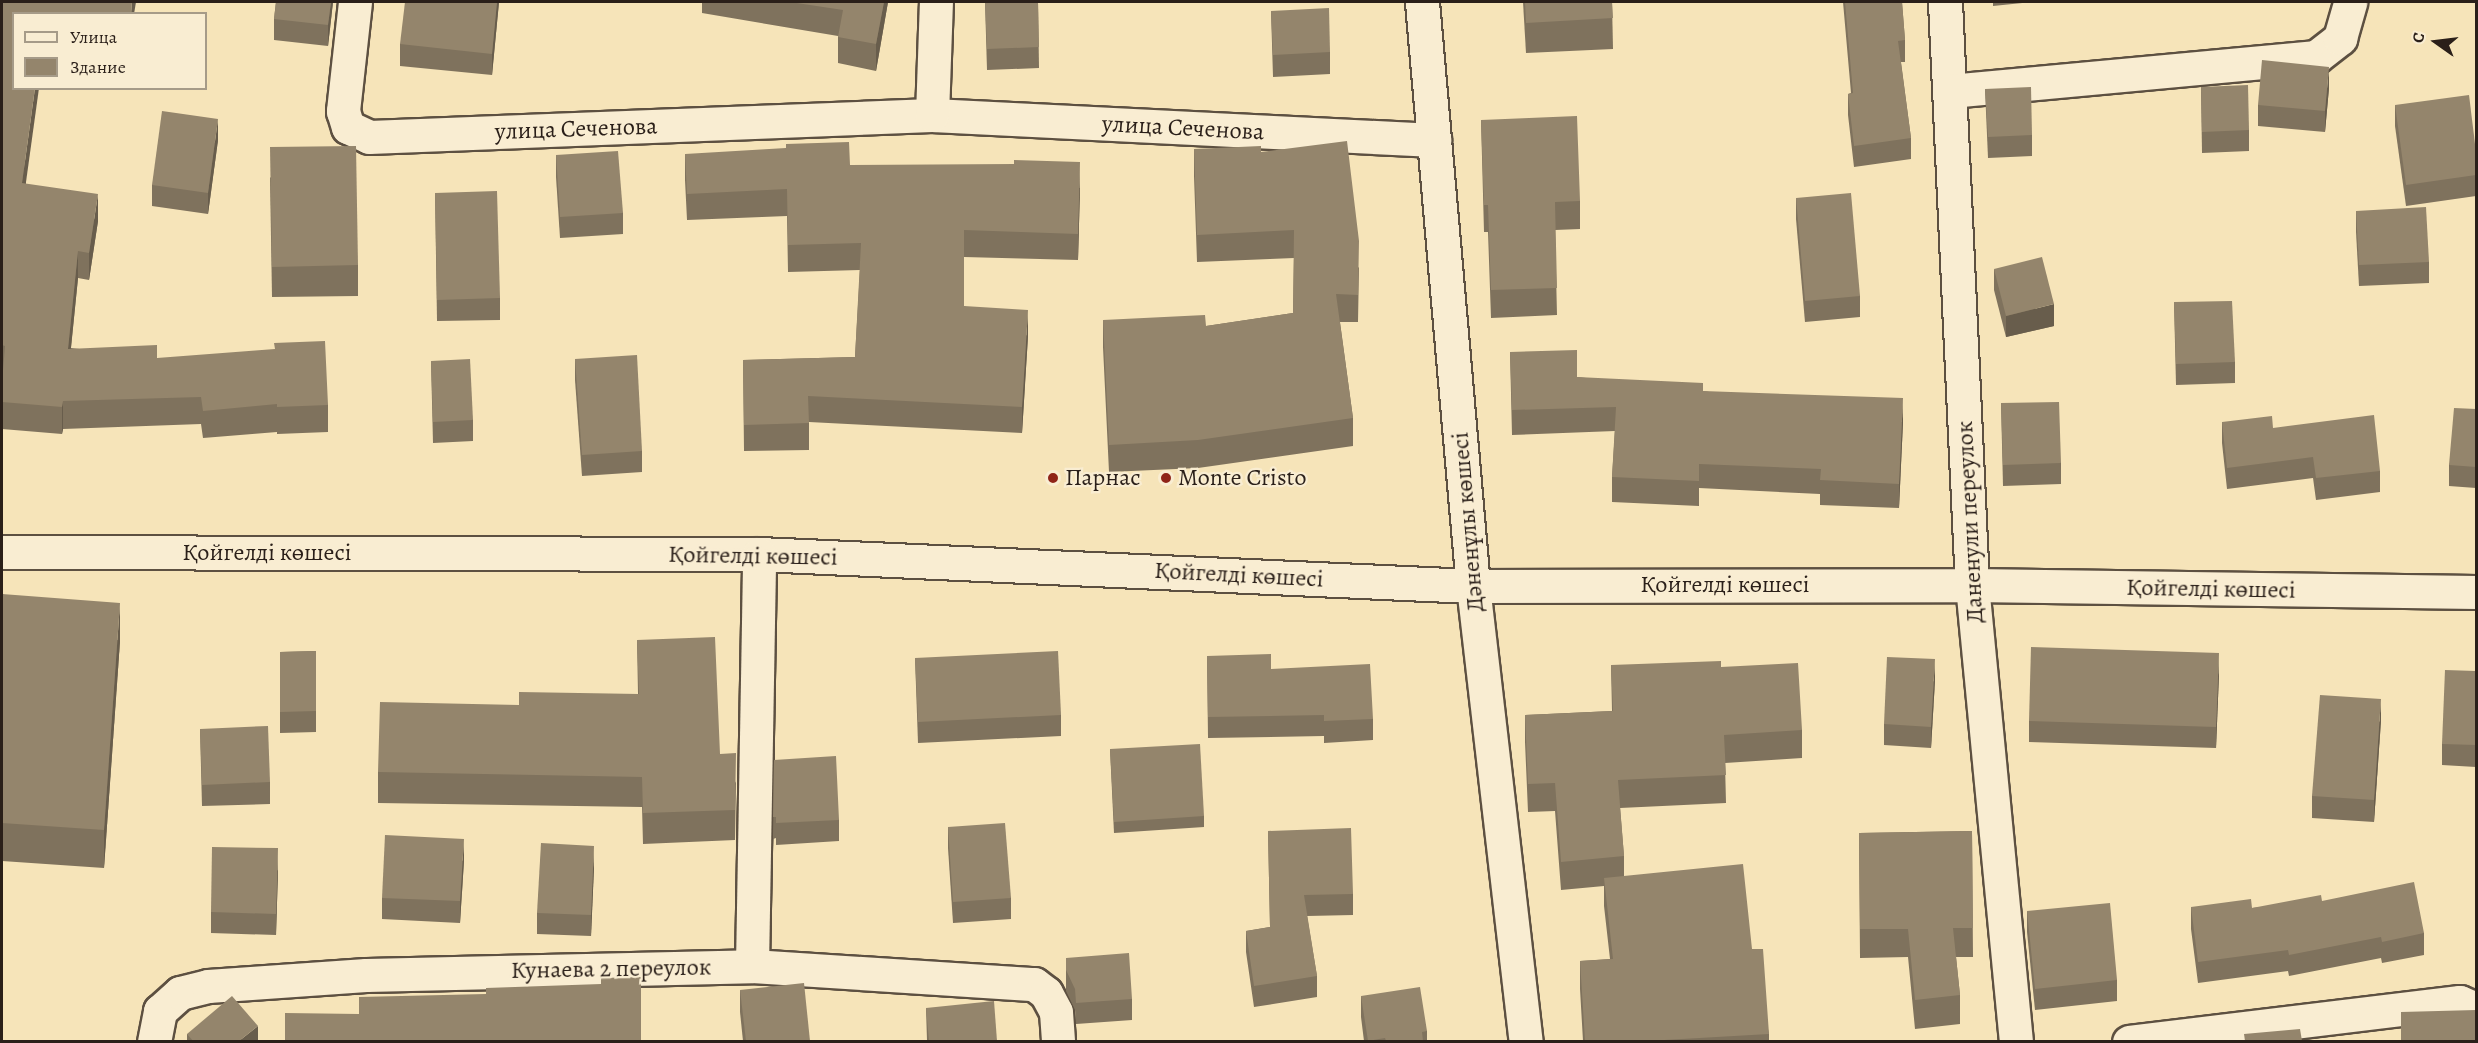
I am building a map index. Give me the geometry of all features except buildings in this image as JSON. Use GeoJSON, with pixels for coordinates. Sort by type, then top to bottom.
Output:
{"type":"FeatureCollection","features":[{"type":"Feature","properties":{"kind":"street","name":"улица Сеченова"},"geometry":{"type":"LineString","coordinates":[[355,2],[343,111],[348,127],[369,137],[932,115],[1434,140]]}},
{"type":"Feature","properties":{"kind":"street"},"geometry":{"type":"LineString","coordinates":[[932,115],[936,2]]}},
{"type":"Feature","properties":{"kind":"street","name":"Дәненұлы көшесі"},"geometry":{"type":"LineString","coordinates":[[1422,2],[1473,586],[1526,1041]]}},
{"type":"Feature","properties":{"kind":"street","name":"Даненули переулок"},"geometry":{"type":"LineString","coordinates":[[1945,2],[1972,585],[2016,1041]]}},
{"type":"Feature","properties":{"kind":"street"},"geometry":{"type":"LineString","coordinates":[[1950,91],[2316,57],[2340,38],[2350,2]]}},
{"type":"Feature","properties":{"kind":"street","name":"Қойгелді көшесі"},"geometry":{"type":"LineString","coordinates":[[2,552],[759,554],[1473,586],[1972,585],[2476,592]]}},
{"type":"Feature","properties":{"kind":"street"},"geometry":{"type":"LineString","coordinates":[[752,966],[759,554]]}},
{"type":"Feature","properties":{"kind":"street","name":"Кунаева 2 переулок"},"geometry":{"type":"LineString","coordinates":[[154,1041],[160,1011],[180,993],[208,986],[366,975],[752,966],[1034,984],[1046,993],[1056,1012],[1058,1041]]}},
{"type":"Feature","properties":{"kind":"street"},"geometry":{"type":"LineString","coordinates":[[2129,1041],[2460,1002],[2476,1009]]}},
{"type":"Feature","properties":{"kind":"place","name":"Парнас"},"geometry":{"type":"Point","coordinates":[1053,478]}},
{"type":"Feature","properties":{"kind":"place","name":"Monte Cristo"},"geometry":{"type":"Point","coordinates":[1166,478]}}]}
